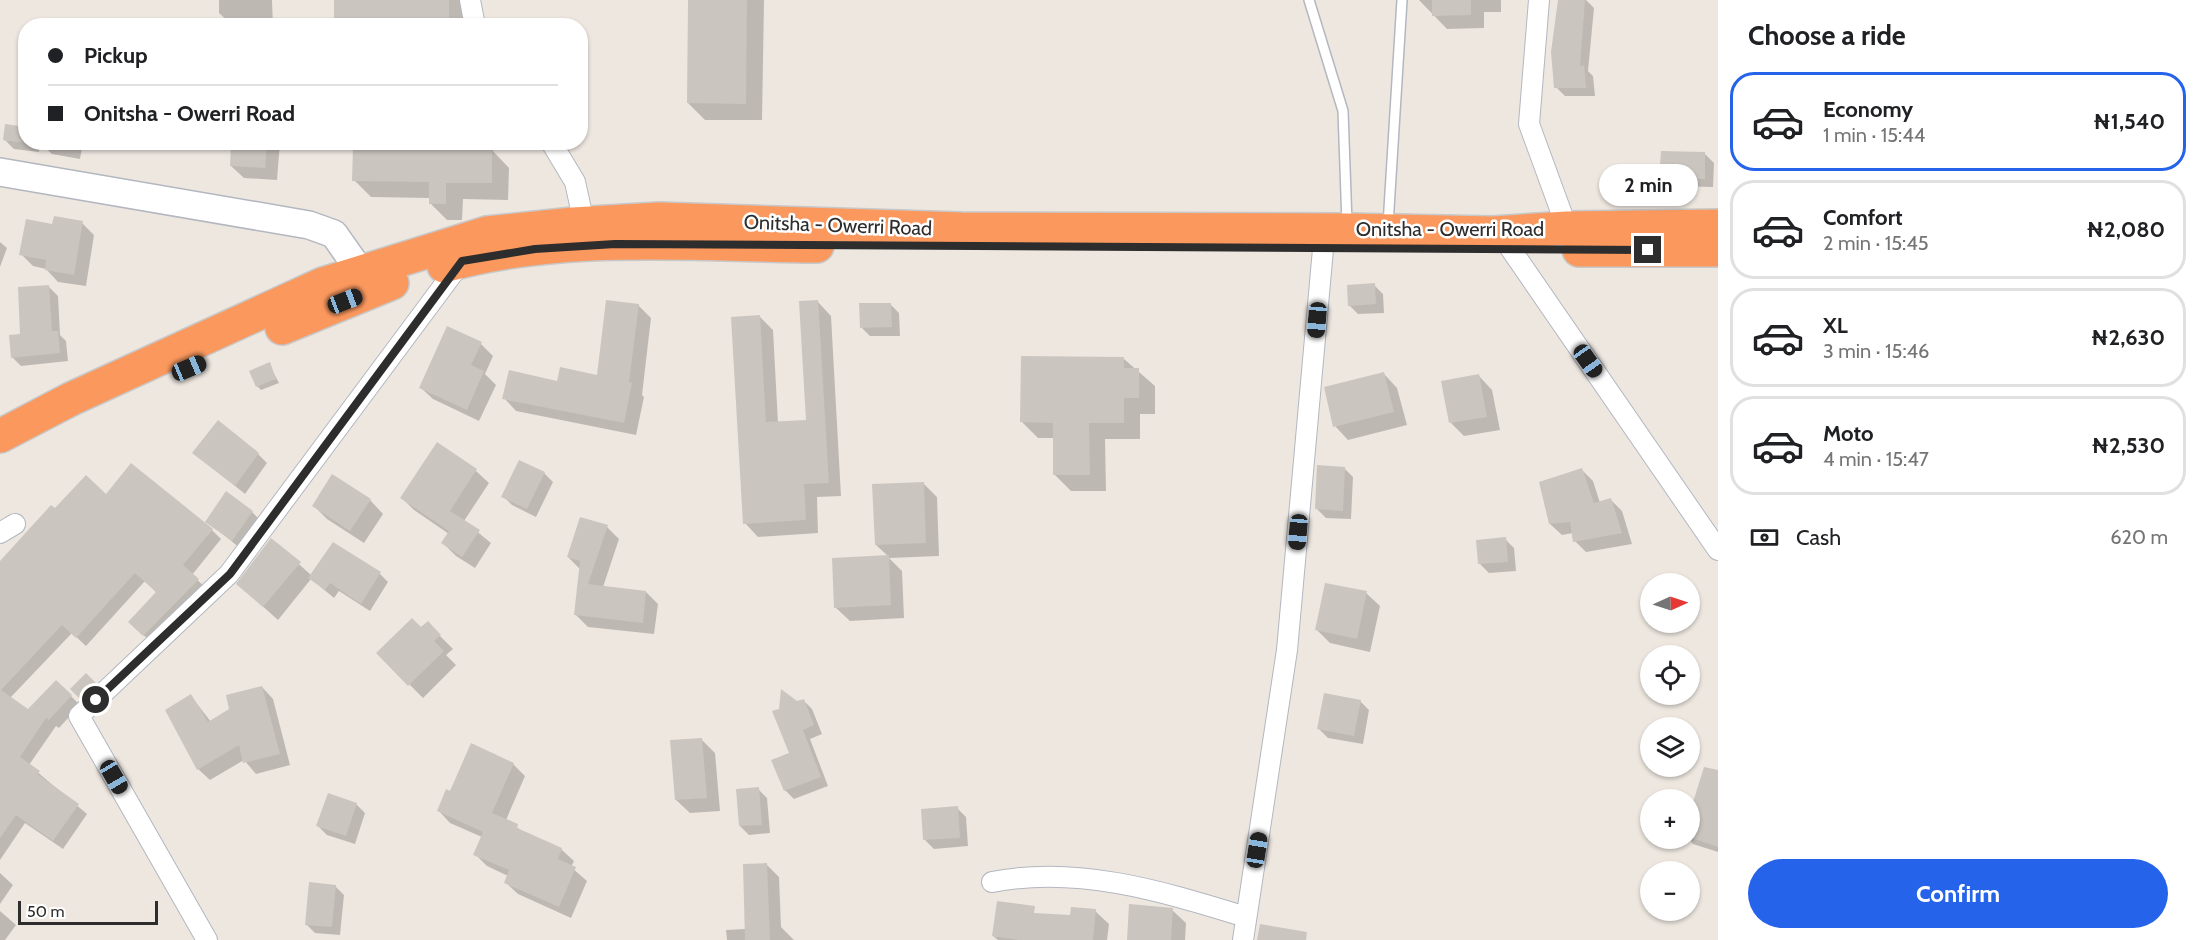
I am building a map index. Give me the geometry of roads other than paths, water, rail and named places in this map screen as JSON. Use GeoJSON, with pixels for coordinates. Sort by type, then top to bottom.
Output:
{"type":"FeatureCollection","features":[{"type":"Feature","properties":{"kind":"highway","name":"Onitsha - Owerri Road"},"geometry":{"type":"LineString","coordinates":[[0,436],[71,399],[323,284],[360,271],[416,257],[487,233],[584,223],[659,219],[1335,239],[1510,248],[1718,250]]}},
{"type":"Feature","properties":{"kind":"highway","name":"Onitsha - Owerri Road"},"geometry":{"type":"LineString","coordinates":[[0,459],[189,368],[327,308],[410,276],[462,261],[535,249],[615,244],[1335,239],[1388,231],[1493,233],[1567,228],[1718,226]]}},
{"type":"Feature","properties":{"kind":"street"},"geometry":{"type":"LineString","coordinates":[[470,0],[473,18]]}},
{"type":"Feature","properties":{"kind":"street"},"geometry":{"type":"LineString","coordinates":[[1539,0],[1529,124],[1567,228]]}},
{"type":"Feature","properties":{"kind":"street"},"geometry":{"type":"LineString","coordinates":[[557,150],[575,182],[584,223]]}},
{"type":"Feature","properties":{"kind":"street"},"geometry":{"type":"LineString","coordinates":[[0,172],[309,225],[334,234],[360,271]]}},
{"type":"Feature","properties":{"kind":"street"},"geometry":{"type":"LineString","coordinates":[[1243,940],[1287,650],[1335,239]]}},
{"type":"Feature","properties":{"kind":"street"},"geometry":{"type":"LineString","coordinates":[[1510,248],[1718,550]]}},
{"type":"Feature","properties":{"kind":"street"},"geometry":{"type":"LineString","coordinates":[[207,940],[79,716],[230,574],[462,261]]}},
{"type":"Feature","properties":{"kind":"street"},"geometry":{"type":"LineString","coordinates":[[992,882],[1017,877],[1074,877],[1157,890],[1246,917]]}},
{"type":"Feature","properties":{"kind":"lane"},"geometry":{"type":"LineString","coordinates":[[1309,0],[1343,111],[1335,239]]}},
{"type":"Feature","properties":{"kind":"lane"},"geometry":{"type":"LineString","coordinates":[[1388,231],[1402,0]]}}]}
